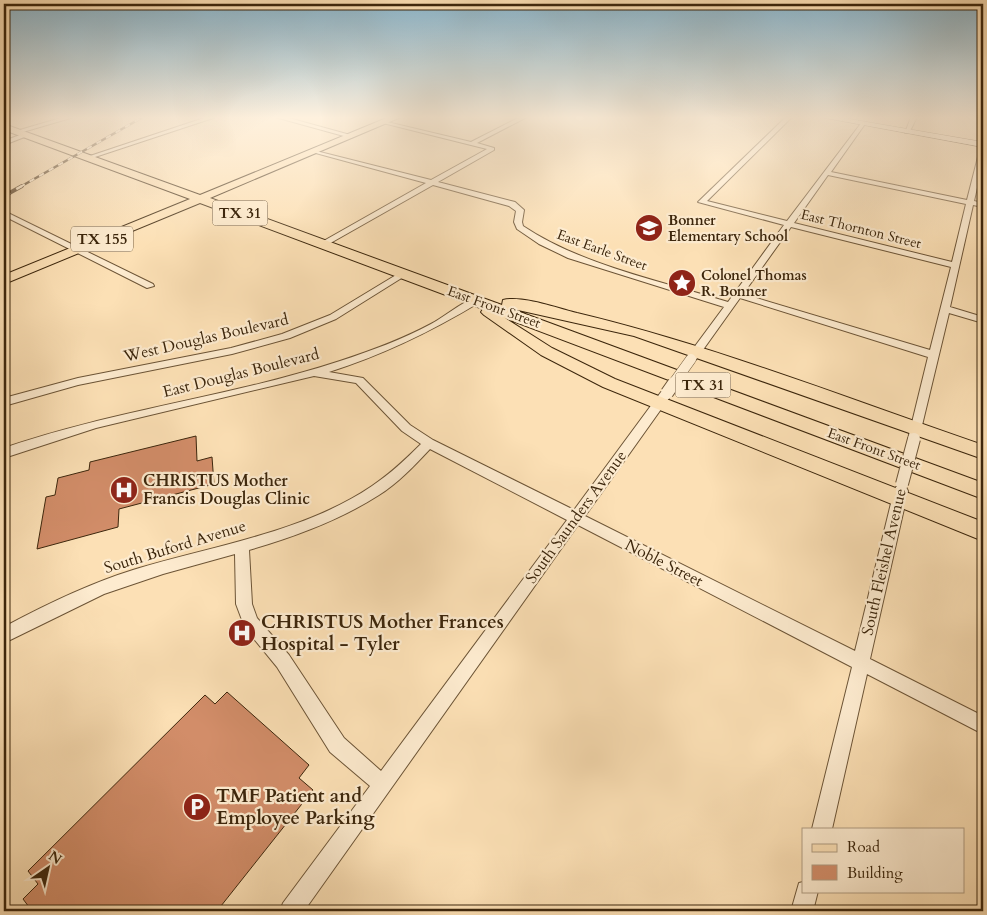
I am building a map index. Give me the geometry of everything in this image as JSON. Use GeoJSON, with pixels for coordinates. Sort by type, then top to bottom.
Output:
{"type":"FeatureCollection","features":[{"type":"Feature","properties":{"kind":"main road","name":"East Front Street"},"geometry":{"type":"LineString","coordinates":[[92,160],[324,243],[983,491]]}},
{"type":"Feature","properties":{"kind":"main road"},"geometry":{"type":"LineString","coordinates":[[201,199],[294,160]]}},
{"type":"Feature","properties":{"kind":"main road","name":"TX 155"},"geometry":{"type":"LineString","coordinates":[[4,280],[201,199]]}},
{"type":"Feature","properties":{"kind":"main road"},"geometry":{"type":"LineString","coordinates":[[476,300],[522,305],[608,324],[916,434],[983,452]]}},
{"type":"Feature","properties":{"kind":"main road"},"geometry":{"type":"LineString","coordinates":[[476,300],[503,324],[576,367],[663,398],[901,491],[983,532]]}},
{"type":"Feature","properties":{"kind":"street","name":"East Earle Street"},"geometry":{"type":"LineString","coordinates":[[346,160],[516,206],[520,210],[518,222],[520,227],[562,253],[730,306]]}},
{"type":"Feature","properties":{"kind":"street"},"geometry":{"type":"LineString","coordinates":[[324,243],[472,160]]}},
{"type":"Feature","properties":{"kind":"street","name":"East Thornton Street"},"geometry":{"type":"LineString","coordinates":[[745,160],[702,202],[956,266]]}},
{"type":"Feature","properties":{"kind":"street","name":"South Saunders Avenue"},"geometry":{"type":"LineString","coordinates":[[291,911],[836,160]]}},
{"type":"Feature","properties":{"kind":"street","name":"South Fleishel Avenue"},"geometry":{"type":"LineString","coordinates":[[822,828],[980,160]]}},
{"type":"Feature","properties":{"kind":"street"},"geometry":{"type":"LineString","coordinates":[[827,173],[983,205]]}},
{"type":"Feature","properties":{"kind":"street"},"geometry":{"type":"LineString","coordinates":[[4,213],[74,250],[150,286]]}},
{"type":"Feature","properties":{"kind":"street","name":"West Douglas Boulevard"},"geometry":{"type":"LineString","coordinates":[[4,402],[71,384],[232,351],[286,336],[333,317],[404,274]]}},
{"type":"Feature","properties":{"kind":"street"},"geometry":{"type":"LineString","coordinates":[[738,295],[934,355]]}},
{"type":"Feature","properties":{"kind":"street","name":"East Douglas Boulevard"},"geometry":{"type":"LineString","coordinates":[[4,453],[103,422],[274,385],[317,373],[365,356],[462,311],[476,300]]}},
{"type":"Feature","properties":{"kind":"street"},"geometry":{"type":"LineString","coordinates":[[946,309],[983,320]]}},
{"type":"Feature","properties":{"kind":"street"},"geometry":{"type":"LineString","coordinates":[[317,373],[359,380],[365,356]]}},
{"type":"Feature","properties":{"kind":"street","name":"Noble Street"},"geometry":{"type":"LineString","coordinates":[[359,380],[406,428],[429,443],[983,725]]}},
{"type":"Feature","properties":{"kind":"street","name":"South Buford Avenue"},"geometry":{"type":"LineString","coordinates":[[4,635],[72,600],[123,580],[315,521],[354,503],[390,480],[429,443]]}},
{"type":"Feature","properties":{"kind":"street"},"geometry":{"type":"LineString","coordinates":[[242,545],[244,604],[251,623],[278,654],[337,745],[382,784]]}},
{"type":"Feature","properties":{"kind":"street"},"geometry":{"type":"LineString","coordinates":[[802,911],[807,892]]}},
{"type":"Feature","properties":{"kind":"building","name":"CHRISTUS Mother Francis Douglas Clinic"},"geometry":{"type":"Polygon","coordinates":[[[196,436],[197,461],[212,457],[214,484],[119,509],[118,527],[37,549],[46,497],[55,495],[58,478],[89,470],[90,462],[196,436]]]}},
{"type":"Feature","properties":{"kind":"building","name":"TMF Patient and Employee Parking"},"geometry":{"type":"Polygon","coordinates":[[[227,692],[309,765],[299,778],[313,790],[217,911],[32,911],[23,899],[38,884],[28,871],[205,695],[215,704],[227,692]]]}},
{"type":"Feature","properties":{"kind":"railway"},"geometry":{"type":"LineString","coordinates":[[20,187],[68,160]]}},
{"type":"Feature","properties":{"kind":"railway"},"geometry":{"type":"LineString","coordinates":[[4,196],[22,186]]}},
{"type":"Feature","properties":{"kind":"place","name":"Bonner Elementary School"},"geometry":{"type":"Point","coordinates":[649,228]}},
{"type":"Feature","properties":{"kind":"place","name":"Colonel Thomas R. Bonner"},"geometry":{"type":"Point","coordinates":[682,283]}},
{"type":"Feature","properties":{"kind":"place","name":"CHRISTUS Mother Francis Douglas Clinic"},"geometry":{"type":"Point","coordinates":[124,490]}},
{"type":"Feature","properties":{"kind":"place","name":"CHRISTUS Mother Frances Hospital - Tyler"},"geometry":{"type":"Point","coordinates":[242,633]}},
{"type":"Feature","properties":{"kind":"place","name":"TMF Patient and Employee Parking"},"geometry":{"type":"Point","coordinates":[197,807]}}]}
